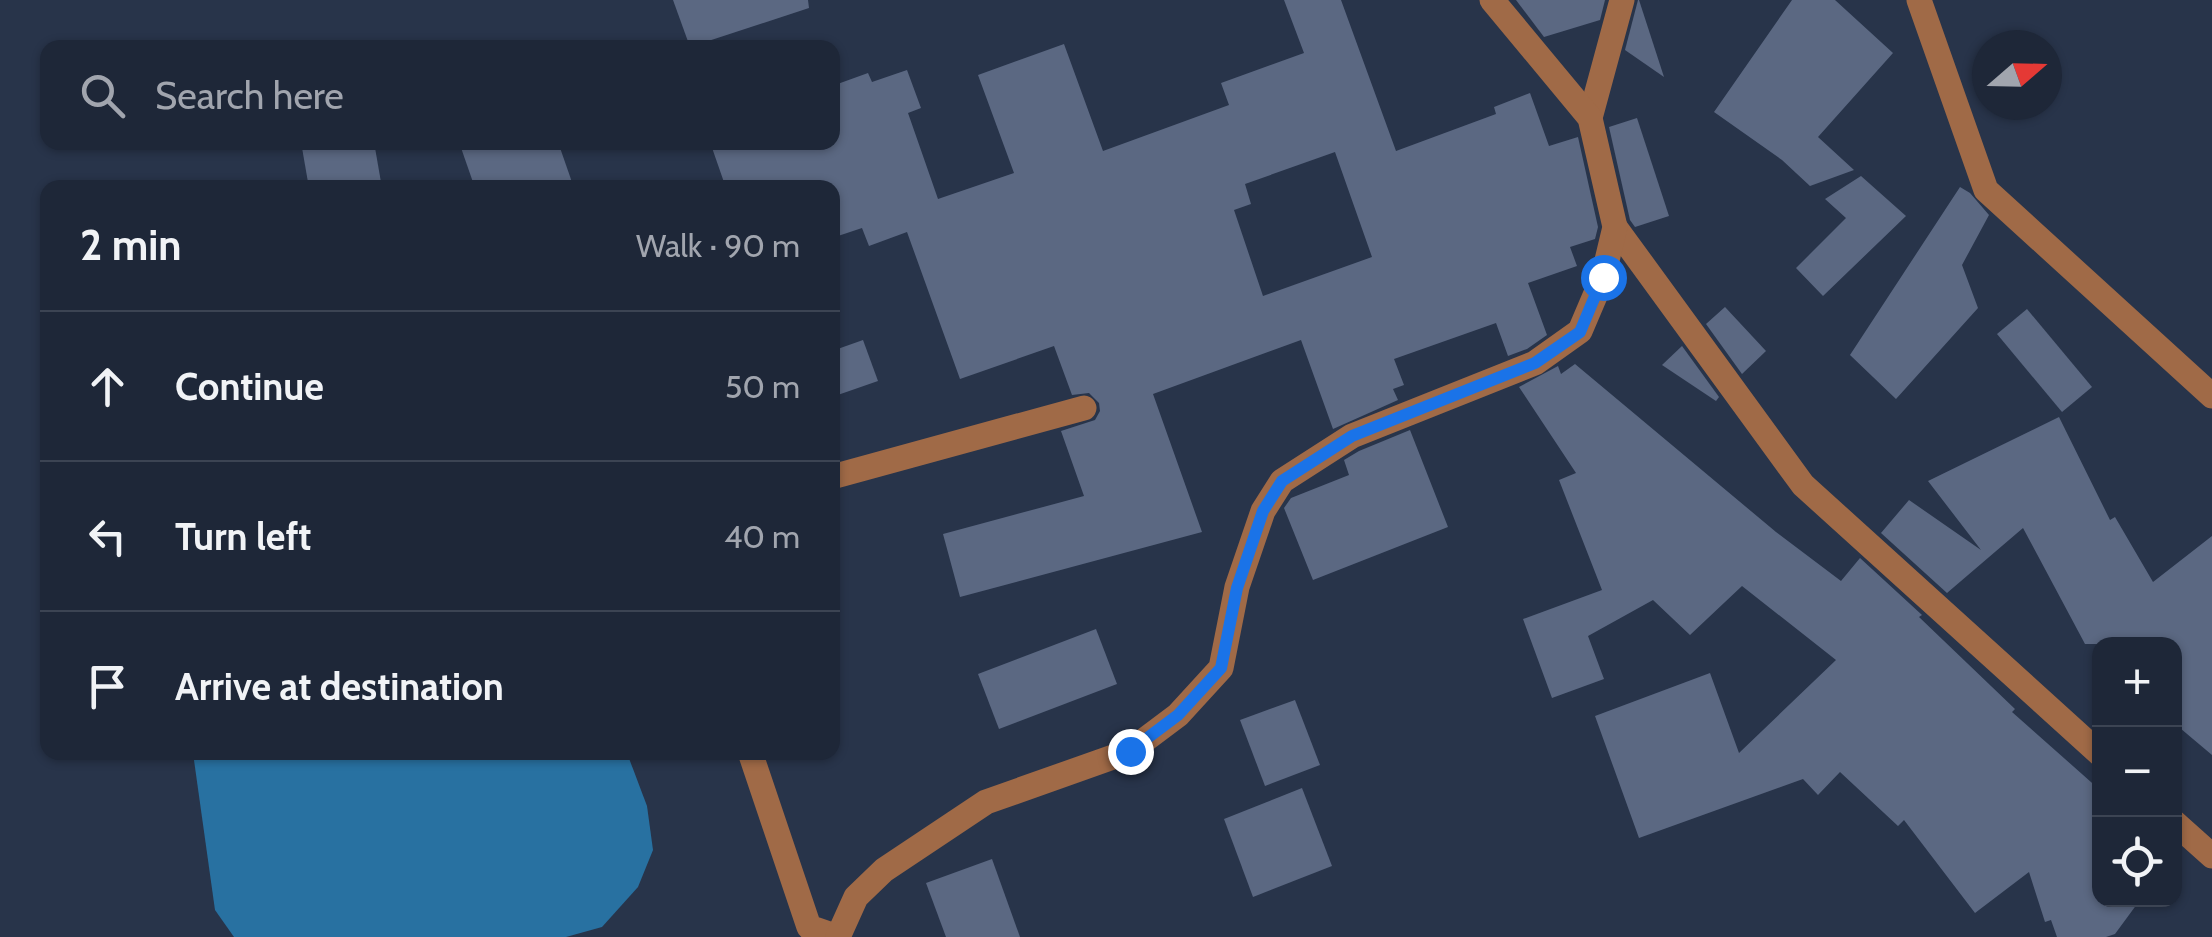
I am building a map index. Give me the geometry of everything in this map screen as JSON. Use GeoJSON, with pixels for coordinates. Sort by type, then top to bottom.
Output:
{"type":"FeatureCollection","features":[{"type":"Feature","properties":{"kind":"street"},"geometry":{"type":"LineString","coordinates":[[1492,0],[1590,118],[1615,228],[1804,485],[2092,747]]}},
{"type":"Feature","properties":{"kind":"street"},"geometry":{"type":"LineString","coordinates":[[1590,118],[1622,0]]}},
{"type":"Feature","properties":{"kind":"street"},"geometry":{"type":"LineString","coordinates":[[1919,0],[1986,190],[2212,396]]}},
{"type":"Feature","properties":{"kind":"street"},"geometry":{"type":"LineString","coordinates":[[753,760],[809,927],[838,937],[856,897],[884,870],[986,802],[1130,751],[1178,715],[1221,668],[1247,557],[1263,511],[1282,481],[1352,436],[1535,363],[1580,332],[1603,277],[1615,228]]}},
{"type":"Feature","properties":{"kind":"street"},"geometry":{"type":"LineString","coordinates":[[840,475],[1084,408]]}},
{"type":"Feature","properties":{"kind":"street"},"geometry":{"type":"LineString","coordinates":[[2182,829],[2212,856]]}},
{"type":"Feature","properties":{"kind":"water"},"geometry":{"type":"Polygon","coordinates":[[[194,760],[630,760],[647,806],[653,850],[638,887],[602,927],[566,937],[234,937],[215,910],[194,760]]]}},
{"type":"Feature","properties":{"kind":"building"},"geometry":{"type":"Polygon","coordinates":[[[673,0],[808,0],[809,8],[711,40],[687,40],[673,0]]]}},
{"type":"Feature","properties":{"kind":"building"},"geometry":{"type":"Polygon","coordinates":[[[1284,0],[1341,0],[1396,151],[1496,114],[1494,107],[1530,93],[1549,146],[1578,137],[1598,227],[1595,239],[1570,247],[1577,266],[1528,283],[1547,335],[1508,356],[1496,323],[1394,359],[1404,385],[1393,389],[1398,400],[1333,429],[1301,340],[1153,394],[1202,532],[960,597],[943,534],[1084,496],[1061,431],[1095,420],[1099,403],[1089,393],[1072,395],[1054,346],[960,379],[907,232],[869,246],[862,228],[840,235],[840,180],[723,180],[713,150],[840,150],[840,83],[868,73],[872,82],[907,70],[921,108],[908,113],[938,199],[1014,173],[978,75],[1064,44],[1103,151],[1229,105],[1221,83],[1304,53],[1284,0]],[[1335,152],[1245,184],[1251,204],[1234,210],[1263,296],[1372,257],[1335,152]]]}},
{"type":"Feature","properties":{"kind":"building"},"geometry":{"type":"Polygon","coordinates":[[[1516,0],[1605,0],[1600,20],[1544,37],[1516,0]]]}},
{"type":"Feature","properties":{"kind":"building"},"geometry":{"type":"Polygon","coordinates":[[[1639,0],[1664,77],[1625,50],[1639,0]]]}},
{"type":"Feature","properties":{"kind":"building"},"geometry":{"type":"Polygon","coordinates":[[[1792,0],[1835,0],[1893,53],[1818,137],[1854,170],[1810,186],[1782,160],[1714,112],[1792,0]]]}},
{"type":"Feature","properties":{"kind":"building"},"geometry":{"type":"Polygon","coordinates":[[[1637,118],[1669,216],[1635,227],[1630,220],[1609,127],[1637,118]]]}},
{"type":"Feature","properties":{"kind":"building"},"geometry":{"type":"Polygon","coordinates":[[[302,150],[375,150],[381,180],[308,180],[302,150]]]}},
{"type":"Feature","properties":{"kind":"building"},"geometry":{"type":"Polygon","coordinates":[[[462,150],[561,150],[571,180],[472,180],[462,150]]]}},
{"type":"Feature","properties":{"kind":"building"},"geometry":{"type":"Polygon","coordinates":[[[1861,176],[1906,216],[1823,296],[1796,268],[1846,218],[1825,199],[1861,176]]]}},
{"type":"Feature","properties":{"kind":"building"},"geometry":{"type":"Polygon","coordinates":[[[1960,187],[1989,215],[1962,265],[1978,308],[1896,399],[1850,355],[1960,187]]]}},
{"type":"Feature","properties":{"kind":"building"},"geometry":{"type":"Polygon","coordinates":[[[1725,307],[1766,351],[1742,374],[1706,324],[1725,307]]]}},
{"type":"Feature","properties":{"kind":"building"},"geometry":{"type":"Polygon","coordinates":[[[2027,309],[2092,387],[2062,412],[1997,334],[2027,309]]]}},
{"type":"Feature","properties":{"kind":"building"},"geometry":{"type":"Polygon","coordinates":[[[863,340],[878,381],[840,394],[840,348],[863,340]]]}},
{"type":"Feature","properties":{"kind":"building"},"geometry":{"type":"Polygon","coordinates":[[[1682,346],[1719,397],[1716,401],[1662,365],[1682,346]]]}},
{"type":"Feature","properties":{"kind":"building"},"geometry":{"type":"Polygon","coordinates":[[[1575,364],[1776,532],[1841,581],[1860,558],[2015,709],[2012,712],[2092,783],[2092,907],[2135,907],[2115,934],[2057,937],[2051,920],[2045,922],[2029,872],[1975,913],[1904,820],[1898,826],[1840,772],[1818,795],[1803,779],[1639,838],[1595,716],[1710,673],[1739,753],[1836,660],[1742,586],[1690,635],[1653,600],[1588,636],[1604,679],[1552,698],[1523,619],[1602,590],[1559,480],[1576,473],[1519,387],[1558,366],[1561,374],[1575,364]]]}},
{"type":"Feature","properties":{"kind":"building"},"geometry":{"type":"Polygon","coordinates":[[[2059,417],[2110,520],[2115,517],[2153,582],[2212,536],[2212,755],[2182,730],[2182,637],[2092,637],[2092,644],[2085,644],[2023,528],[1947,593],[1881,533],[1909,500],[1981,550],[1928,481],[2059,417]]]}},
{"type":"Feature","properties":{"kind":"building"},"geometry":{"type":"Polygon","coordinates":[[[1410,430],[1448,527],[1313,580],[1284,508],[1291,498],[1349,475],[1344,460],[1410,430]]]}},
{"type":"Feature","properties":{"kind":"building"},"geometry":{"type":"Polygon","coordinates":[[[1096,629],[1117,684],[999,729],[978,674],[1096,629]]]}},
{"type":"Feature","properties":{"kind":"building"},"geometry":{"type":"Polygon","coordinates":[[[1295,700],[1320,765],[1265,786],[1240,720],[1295,700]]]}},
{"type":"Feature","properties":{"kind":"building"},"geometry":{"type":"Polygon","coordinates":[[[1302,788],[1332,866],[1253,897],[1224,819],[1302,788]]]}},
{"type":"Feature","properties":{"kind":"building"},"geometry":{"type":"Polygon","coordinates":[[[992,859],[1020,937],[946,937],[926,883],[992,859]]]}},
{"type":"Feature","properties":{"kind":"route"},"geometry":{"type":"LineString","coordinates":[[1130,751],[1178,715],[1221,668],[1237,588],[1263,511],[1282,481],[1352,436],[1535,363],[1580,332],[1603,277]]}}]}
